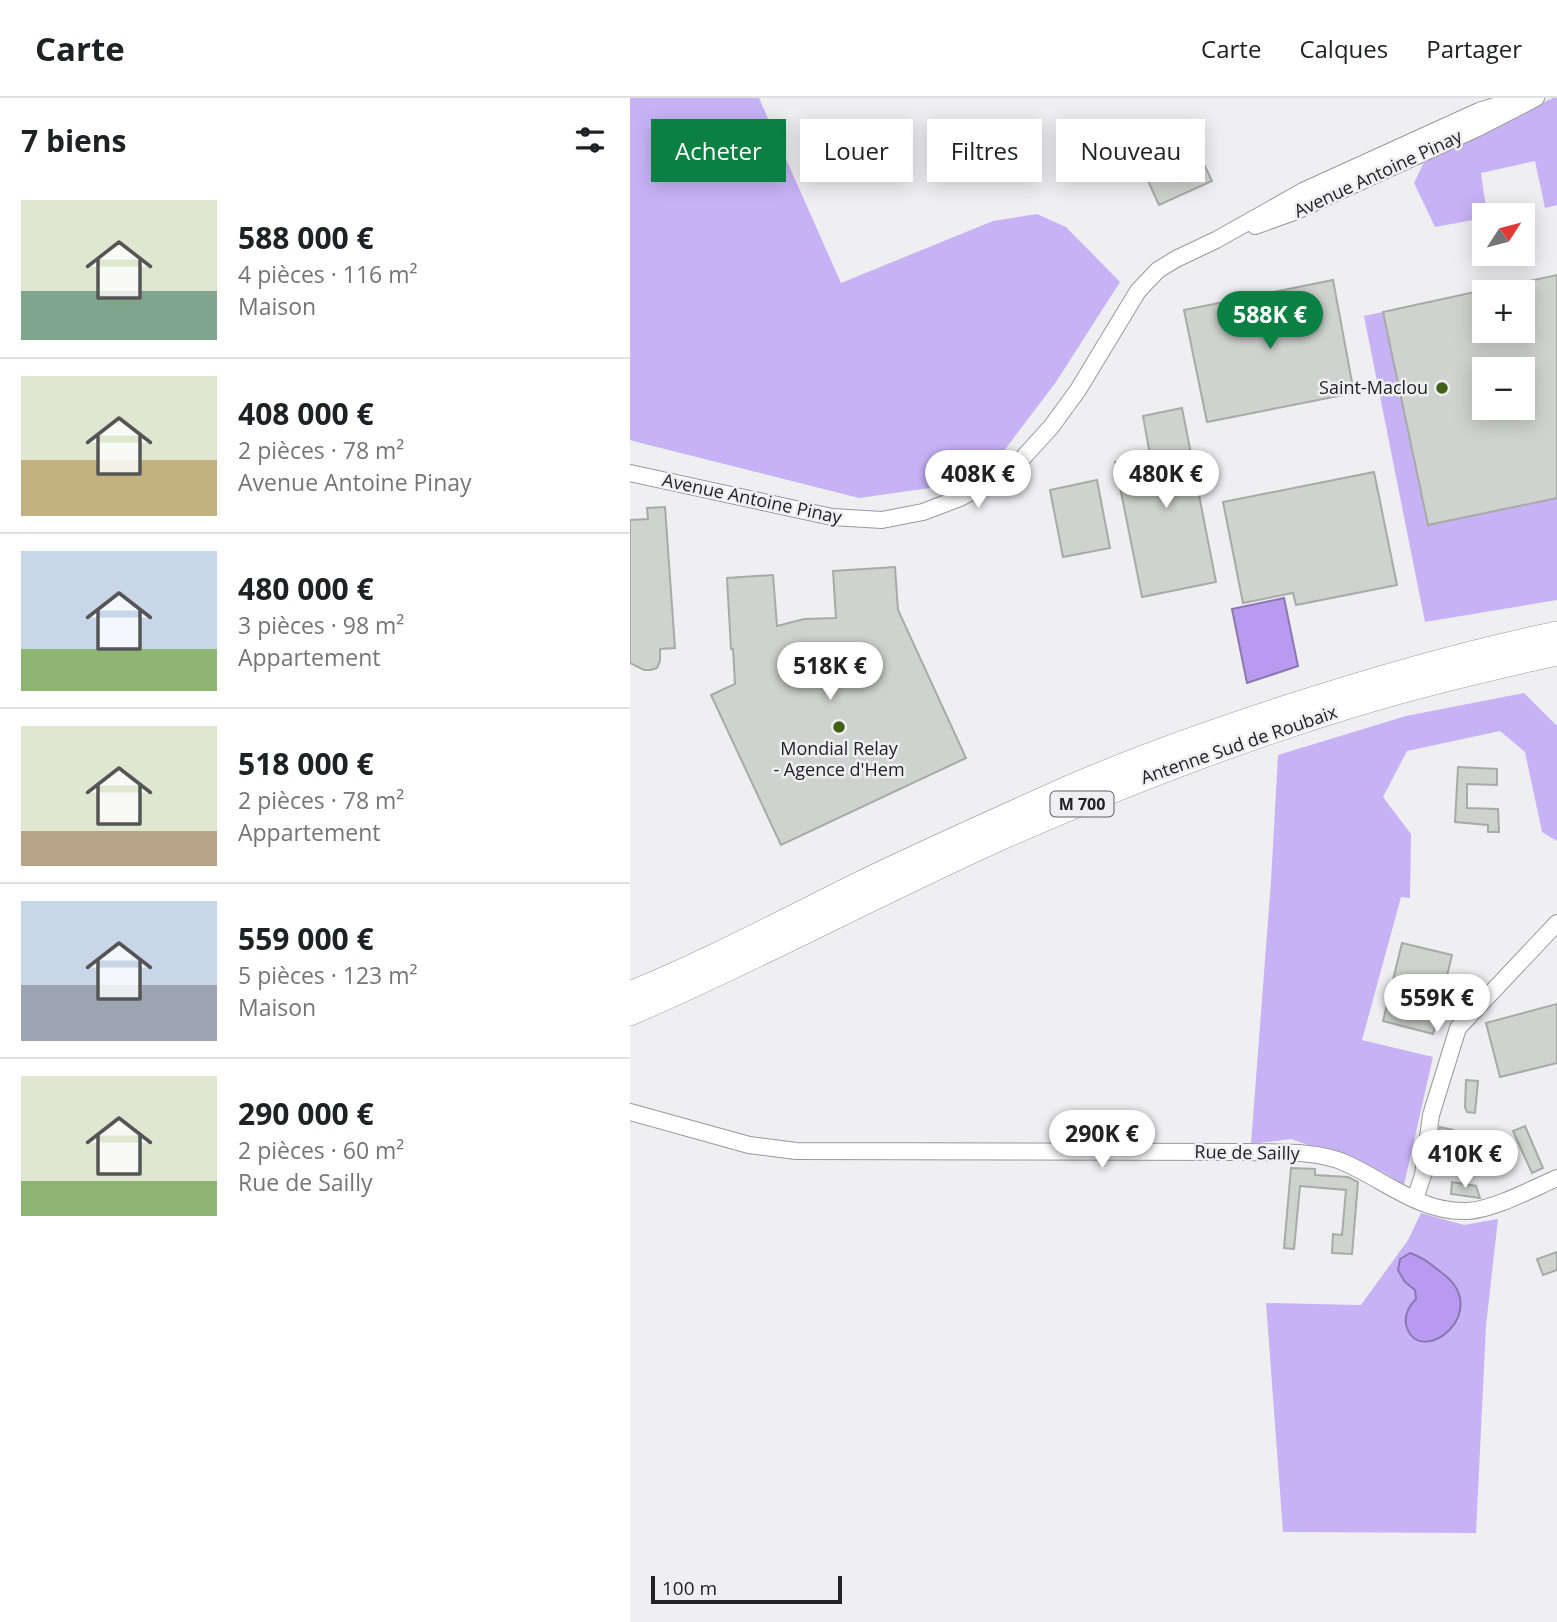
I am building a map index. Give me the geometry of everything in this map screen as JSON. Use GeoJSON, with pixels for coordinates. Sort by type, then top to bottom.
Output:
{"type":"FeatureCollection","features":[{"type":"Feature","properties":{"kind":"highway","name":"Antenne Sud de Roubaix"},"geometry":{"type":"LineString","coordinates":[[630,993],[757,935],[873,877],[1130,762],[1334,691],[1453,658],[1557,634]]}},
{"type":"Feature","properties":{"kind":"highway","name":"Antenne Sud de Roubaix"},"geometry":{"type":"LineString","coordinates":[[630,1014],[718,975],[1000,839],[1160,772],[1355,705],[1557,654]]}},
{"type":"Feature","properties":{"kind":"street","name":"Avenue Antoine Pinay"},"geometry":{"type":"LineString","coordinates":[[1393,159],[1479,111],[1520,98]]}},
{"type":"Feature","properties":{"kind":"street","name":"Avenue Antoine Pinay"},"geometry":{"type":"LineString","coordinates":[[630,473],[840,518],[882,520],[942,506],[996,479],[1042,439],[1064,411],[1144,283],[1166,265],[1293,196],[1480,127],[1536,98]]}},
{"type":"Feature","properties":{"kind":"street"},"geometry":{"type":"LineString","coordinates":[[1415,1199],[1423,1175],[1431,1115],[1458,1028],[1557,923]]}},
{"type":"Feature","properties":{"kind":"street","name":"Rue de Sailly"},"geometry":{"type":"LineString","coordinates":[[630,1112],[749,1145],[796,1151],[1247,1152],[1311,1155],[1343,1163],[1415,1199],[1465,1212],[1501,1202],[1557,1178]]}},
{"type":"Feature","properties":{"kind":"shaded area"},"geometry":{"type":"Polygon","coordinates":[[[630,98],[759,98],[768,119],[651,119],[651,182],[786,182],[786,159],[841,283],[993,221],[1037,214],[1066,227],[1120,282],[1056,382],[1003,452],[937,487],[859,498],[630,440],[630,98]]]}},
{"type":"Feature","properties":{"kind":"shaded area"},"geometry":{"type":"Polygon","coordinates":[[[1557,98],[1557,205],[1545,208],[1535,161],[1481,173],[1485,203],[1472,203],[1472,220],[1435,227],[1414,183],[1427,156],[1557,98]]]}},
{"type":"Feature","properties":{"kind":"shaded area"},"geometry":{"type":"Polygon","coordinates":[[[1383,312],[1428,525],[1557,498],[1557,600],[1425,622],[1364,316],[1383,312]]]}},
{"type":"Feature","properties":{"kind":"shaded area"},"geometry":{"type":"Polygon","coordinates":[[[1284,598],[1298,666],[1247,683],[1232,609],[1284,598]]]}},
{"type":"Feature","properties":{"kind":"shaded area"},"geometry":{"type":"Polygon","coordinates":[[[1524,693],[1557,726],[1557,841],[1542,832],[1525,752],[1500,731],[1407,751],[1383,797],[1411,834],[1410,898],[1401,897],[1362,1040],[1433,1057],[1404,1185],[1383,1172],[1291,1139],[1251,1144],[1278,755],[1406,716],[1524,693]]]}},
{"type":"Feature","properties":{"kind":"shaded area"},"geometry":{"type":"Polygon","coordinates":[[[1421,1213],[1464,1225],[1498,1219],[1486,1326],[1476,1533],[1283,1532],[1266,1303],[1361,1305],[1408,1240],[1421,1213]]]}},
{"type":"Feature","properties":{"kind":"shaded area"},"geometry":{"type":"Polygon","coordinates":[[[1410,1253],[1424,1259],[1442,1273],[1456,1288],[1461,1303],[1458,1318],[1450,1330],[1426,1342],[1415,1339],[1406,1324],[1407,1312],[1416,1299],[1415,1290],[1405,1282],[1398,1270],[1400,1259],[1410,1253]]]}},
{"type":"Feature","properties":{"kind":"building"},"geometry":{"type":"Polygon","coordinates":[[[1205,166],[1212,181],[1159,205],[1148,182],[1205,182],[1205,166]]]}},
{"type":"Feature","properties":{"kind":"building","name":"Saint-Maclou"},"geometry":{"type":"Polygon","coordinates":[[[1557,275],[1557,498],[1428,525],[1383,312],[1472,293],[1472,343],[1535,343],[1534,280],[1557,275]]]}},
{"type":"Feature","properties":{"kind":"building"},"geometry":{"type":"Polygon","coordinates":[[[1333,280],[1354,393],[1207,422],[1184,310],[1333,280]]]}},
{"type":"Feature","properties":{"kind":"building"},"geometry":{"type":"Polygon","coordinates":[[[1182,408],[1216,582],[1142,597],[1115,462],[1150,455],[1143,416],[1182,408]]]}},
{"type":"Feature","properties":{"kind":"building"},"geometry":{"type":"Polygon","coordinates":[[[1374,472],[1397,585],[1296,605],[1293,593],[1243,603],[1223,502],[1374,472]]]}},
{"type":"Feature","properties":{"kind":"building"},"geometry":{"type":"Polygon","coordinates":[[[1097,480],[1110,548],[1063,557],[1050,490],[1097,480]]]}},
{"type":"Feature","properties":{"kind":"building"},"geometry":{"type":"Polygon","coordinates":[[[665,507],[675,648],[660,649],[657,668],[644,670],[630,663],[630,520],[648,519],[647,508],[665,507]]]}},
{"type":"Feature","properties":{"kind":"building","name":"Mondial Relay - Agence d'Hem"},"geometry":{"type":"Polygon","coordinates":[[[895,567],[898,610],[966,758],[781,845],[711,695],[735,684],[727,578],[773,575],[777,626],[804,619],[836,618],[833,571],[895,567]]]}},
{"type":"Feature","properties":{"kind":"building"},"geometry":{"type":"Polygon","coordinates":[[[1458,767],[1497,769],[1497,785],[1467,784],[1467,808],[1498,809],[1499,832],[1488,832],[1488,825],[1455,822],[1458,767]]]}},
{"type":"Feature","properties":{"kind":"building"},"geometry":{"type":"Polygon","coordinates":[[[1402,943],[1452,955],[1433,1034],[1383,1021],[1402,943]]]}},
{"type":"Feature","properties":{"kind":"building"},"geometry":{"type":"Polygon","coordinates":[[[1557,1004],[1557,1063],[1500,1077],[1486,1023],[1557,1004]]]}},
{"type":"Feature","properties":{"kind":"building"},"geometry":{"type":"Polygon","coordinates":[[[1466,1080],[1478,1081],[1475,1113],[1467,1112],[1465,1107],[1466,1080]]]}},
{"type":"Feature","properties":{"kind":"building"},"geometry":{"type":"Polygon","coordinates":[[[1525,1126],[1543,1168],[1532,1173],[1513,1131],[1525,1126]]]}},
{"type":"Feature","properties":{"kind":"building"},"geometry":{"type":"Polygon","coordinates":[[[1440,1127],[1453,1130],[1447,1163],[1435,1161],[1440,1127]]]}},
{"type":"Feature","properties":{"kind":"building"},"geometry":{"type":"Polygon","coordinates":[[[1291,1168],[1315,1169],[1315,1175],[1348,1177],[1358,1182],[1352,1254],[1332,1253],[1333,1234],[1342,1235],[1346,1190],[1300,1186],[1294,1249],[1284,1248],[1291,1168]]]}},
{"type":"Feature","properties":{"kind":"building"},"geometry":{"type":"Polygon","coordinates":[[[1452,1182],[1476,1186],[1480,1198],[1451,1194],[1452,1182]]]}},
{"type":"Feature","properties":{"kind":"building"},"geometry":{"type":"Polygon","coordinates":[[[1557,1252],[1557,1270],[1543,1275],[1537,1259],[1557,1252]]]}},
{"type":"Feature","properties":{"kind":"place","name":"Saint-Maclou"},"geometry":{"type":"Point","coordinates":[1442,388]}},
{"type":"Feature","properties":{"kind":"place","name":"Mondial Relay - Agence d'Hem"},"geometry":{"type":"Point","coordinates":[839,727]}}]}
